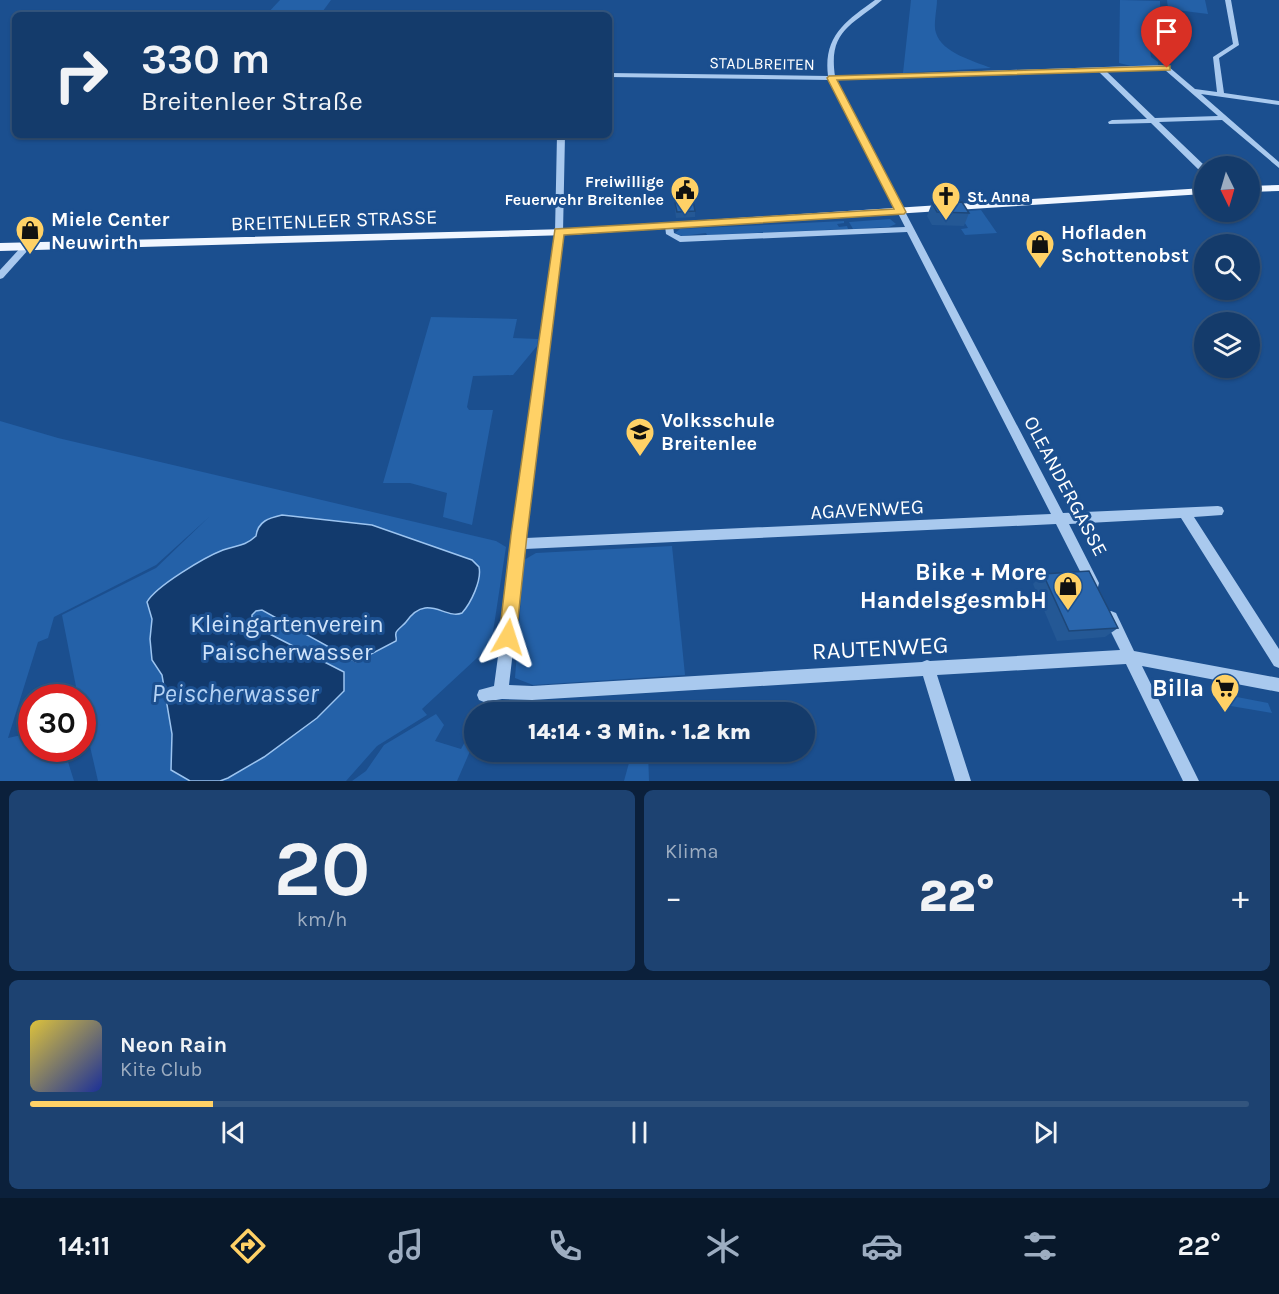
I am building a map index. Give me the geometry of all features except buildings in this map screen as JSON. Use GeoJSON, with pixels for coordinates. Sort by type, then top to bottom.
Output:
{"type":"FeatureCollection","features":[{"type":"Feature","properties":{"kind":"main road"},"geometry":{"type":"LineString","coordinates":[[1260,189],[1279,188]]}},
{"type":"Feature","properties":{"kind":"main road","name":"BREITENLEER STRASSE"},"geometry":{"type":"LineString","coordinates":[[0,247],[559,232],[1194,192]]}},
{"type":"Feature","properties":{"kind":"street"},"geometry":{"type":"LineString","coordinates":[[832,78],[829,65],[830,53],[838,33],[850,21],[879,0]]}},
{"type":"Feature","properties":{"kind":"street"},"geometry":{"type":"LineString","coordinates":[[1221,94],[1216,57],[1236,45],[1228,0]]}},
{"type":"Feature","properties":{"kind":"street","name":"STADLBREITEN"},"geometry":{"type":"LineString","coordinates":[[612,75],[832,78],[1167,68],[1193,91]]}},
{"type":"Feature","properties":{"kind":"street"},"geometry":{"type":"LineString","coordinates":[[1100,69],[1194,160]]}},
{"type":"Feature","properties":{"kind":"street","name":"OLEANDERGASSE"},"geometry":{"type":"LineString","coordinates":[[832,78],[1101,598],[1191,781]]}},
{"type":"Feature","properties":{"kind":"street"},"geometry":{"type":"LineString","coordinates":[[1193,91],[1279,103]]}},
{"type":"Feature","properties":{"kind":"street"},"geometry":{"type":"LineString","coordinates":[[1193,91],[1279,166]]}},
{"type":"Feature","properties":{"kind":"street"},"geometry":{"type":"LineString","coordinates":[[1112,122],[1224,118]]}},
{"type":"Feature","properties":{"kind":"street"},"geometry":{"type":"LineString","coordinates":[[501,690],[559,232],[561,138]]}},
{"type":"Feature","properties":{"kind":"street"},"geometry":{"type":"LineString","coordinates":[[669,226],[670,234],[680,239],[910,229]]}},
{"type":"Feature","properties":{"kind":"street"},"geometry":{"type":"LineString","coordinates":[[0,276],[26,247]]}},
{"type":"Feature","properties":{"kind":"street","name":"AGAVENWEG"},"geometry":{"type":"LineString","coordinates":[[518,543],[1218,511]]}},
{"type":"Feature","properties":{"kind":"street"},"geometry":{"type":"LineString","coordinates":[[1185,514],[1279,661]]}},
{"type":"Feature","properties":{"kind":"street","name":"RAUTENWEG"},"geometry":{"type":"LineString","coordinates":[[484,695],[501,690],[509,693],[532,693],[927,667],[1131,657],[1279,685]]}},
{"type":"Feature","properties":{"kind":"street"},"geometry":{"type":"LineString","coordinates":[[927,667],[963,781]]}},
{"type":"Feature","properties":{"kind":"green space"},"geometry":{"type":"Polygon","coordinates":[[[280,0],[331,0],[322,12],[269,12],[280,0]]]}},
{"type":"Feature","properties":{"kind":"green space"},"geometry":{"type":"Polygon","coordinates":[[[911,0],[937,0],[935,26],[939,40],[959,55],[991,68],[903,73],[911,0]]]}},
{"type":"Feature","properties":{"kind":"green space"},"geometry":{"type":"Polygon","coordinates":[[[1120,0],[1160,1],[1161,28],[1149,41],[1151,57],[1158,62],[1158,65],[1131,66],[1119,63],[1120,0]]]}},
{"type":"Feature","properties":{"kind":"green space"},"geometry":{"type":"Polygon","coordinates":[[[1167,0],[1205,0],[1208,14],[1168,9],[1167,0]]]}},
{"type":"Feature","properties":{"kind":"green space"},"geometry":{"type":"Polygon","coordinates":[[[981,210],[997,233],[965,235],[961,229],[968,228],[958,212],[981,210]]]}},
{"type":"Feature","properties":{"kind":"green space"},"geometry":{"type":"Polygon","coordinates":[[[890,219],[896,224],[889,227],[853,229],[849,222],[890,219]]]}},
{"type":"Feature","properties":{"kind":"green space"},"geometry":{"type":"Polygon","coordinates":[[[844,221],[844,223],[837,224],[839,227],[847,226],[848,229],[707,235],[706,233],[682,236],[675,233],[680,229],[844,221]]]}},
{"type":"Feature","properties":{"kind":"green space"},"geometry":{"type":"Polygon","coordinates":[[[431,317],[517,319],[513,338],[538,339],[537,346],[513,375],[473,376],[467,407],[469,410],[493,410],[472,525],[443,517],[447,493],[410,483],[383,483],[431,317]]]}},
{"type":"Feature","properties":{"kind":"green space","name":"Kleingartenverein Paischerwasser"},"geometry":{"type":"Polygon","coordinates":[[[0,421],[58,438],[496,541],[506,547],[491,645],[422,709],[427,715],[377,746],[346,781],[98,781],[94,762],[96,762],[96,684],[75,684],[62,615],[156,568],[209,517],[156,565],[54,617],[48,638],[38,642],[25,684],[18,684],[18,706],[8,738],[18,736],[18,762],[68,762],[74,781],[0,781],[0,421]]]}},
{"type":"Feature","properties":{"kind":"green space"},"geometry":{"type":"Polygon","coordinates":[[[672,546],[685,675],[533,685],[515,678],[524,560],[536,553],[672,546]]]}},
{"type":"Feature","properties":{"kind":"green space"},"geometry":{"type":"Polygon","coordinates":[[[1211,692],[1268,703],[1272,713],[1219,704],[1211,692]]]}},
{"type":"Feature","properties":{"kind":"green space"},"geometry":{"type":"Polygon","coordinates":[[[436,714],[444,725],[435,741],[461,749],[464,743],[465,762],[457,781],[352,781],[366,771],[384,745],[436,714]]]}},
{"type":"Feature","properties":{"kind":"green space"},"geometry":{"type":"Polygon","coordinates":[[[629,762],[648,762],[649,781],[624,781],[629,762]]]}},
{"type":"Feature","properties":{"kind":"water","name":"Peischerwasser"},"geometry":{"type":"Polygon","coordinates":[[[282,515],[372,525],[472,560],[479,567],[477,585],[462,613],[421,609],[397,630],[396,641],[356,662],[262,610],[256,611],[252,615],[252,623],[258,628],[344,672],[344,691],[317,718],[264,757],[220,781],[190,781],[171,770],[172,734],[162,675],[152,660],[150,639],[152,619],[147,602],[160,588],[193,565],[223,550],[248,542],[256,536],[259,527],[265,521],[282,515]]]}},
{"type":"Feature","properties":{"kind":"place","name":"Freiwillige Feuerwehr Breitenlee"},"geometry":{"type":"Point","coordinates":[685,216]}},
{"type":"Feature","properties":{"kind":"place","name":"St. Anna"},"geometry":{"type":"Point","coordinates":[946,222]}},
{"type":"Feature","properties":{"kind":"place","name":"Miele Center Neuwirth"},"geometry":{"type":"Point","coordinates":[30,256]}},
{"type":"Feature","properties":{"kind":"place","name":"Hofladen Schottenobst"},"geometry":{"type":"Point","coordinates":[1040,270]}},
{"type":"Feature","properties":{"kind":"place","name":"Volksschule Breitenlee"},"geometry":{"type":"Point","coordinates":[640,458]}},
{"type":"Feature","properties":{"kind":"place","name":"Bike + More HandelsgesmbH"},"geometry":{"type":"Point","coordinates":[1068,612]}},
{"type":"Feature","properties":{"kind":"place","name":"Billa"},"geometry":{"type":"Point","coordinates":[1225,714]}},
{"type":"Feature","properties":{"kind":"route"},"geometry":{"type":"LineString","coordinates":[[508,637],[519,535],[559,232],[901,212],[832,78],[1167,68]]}}]}
